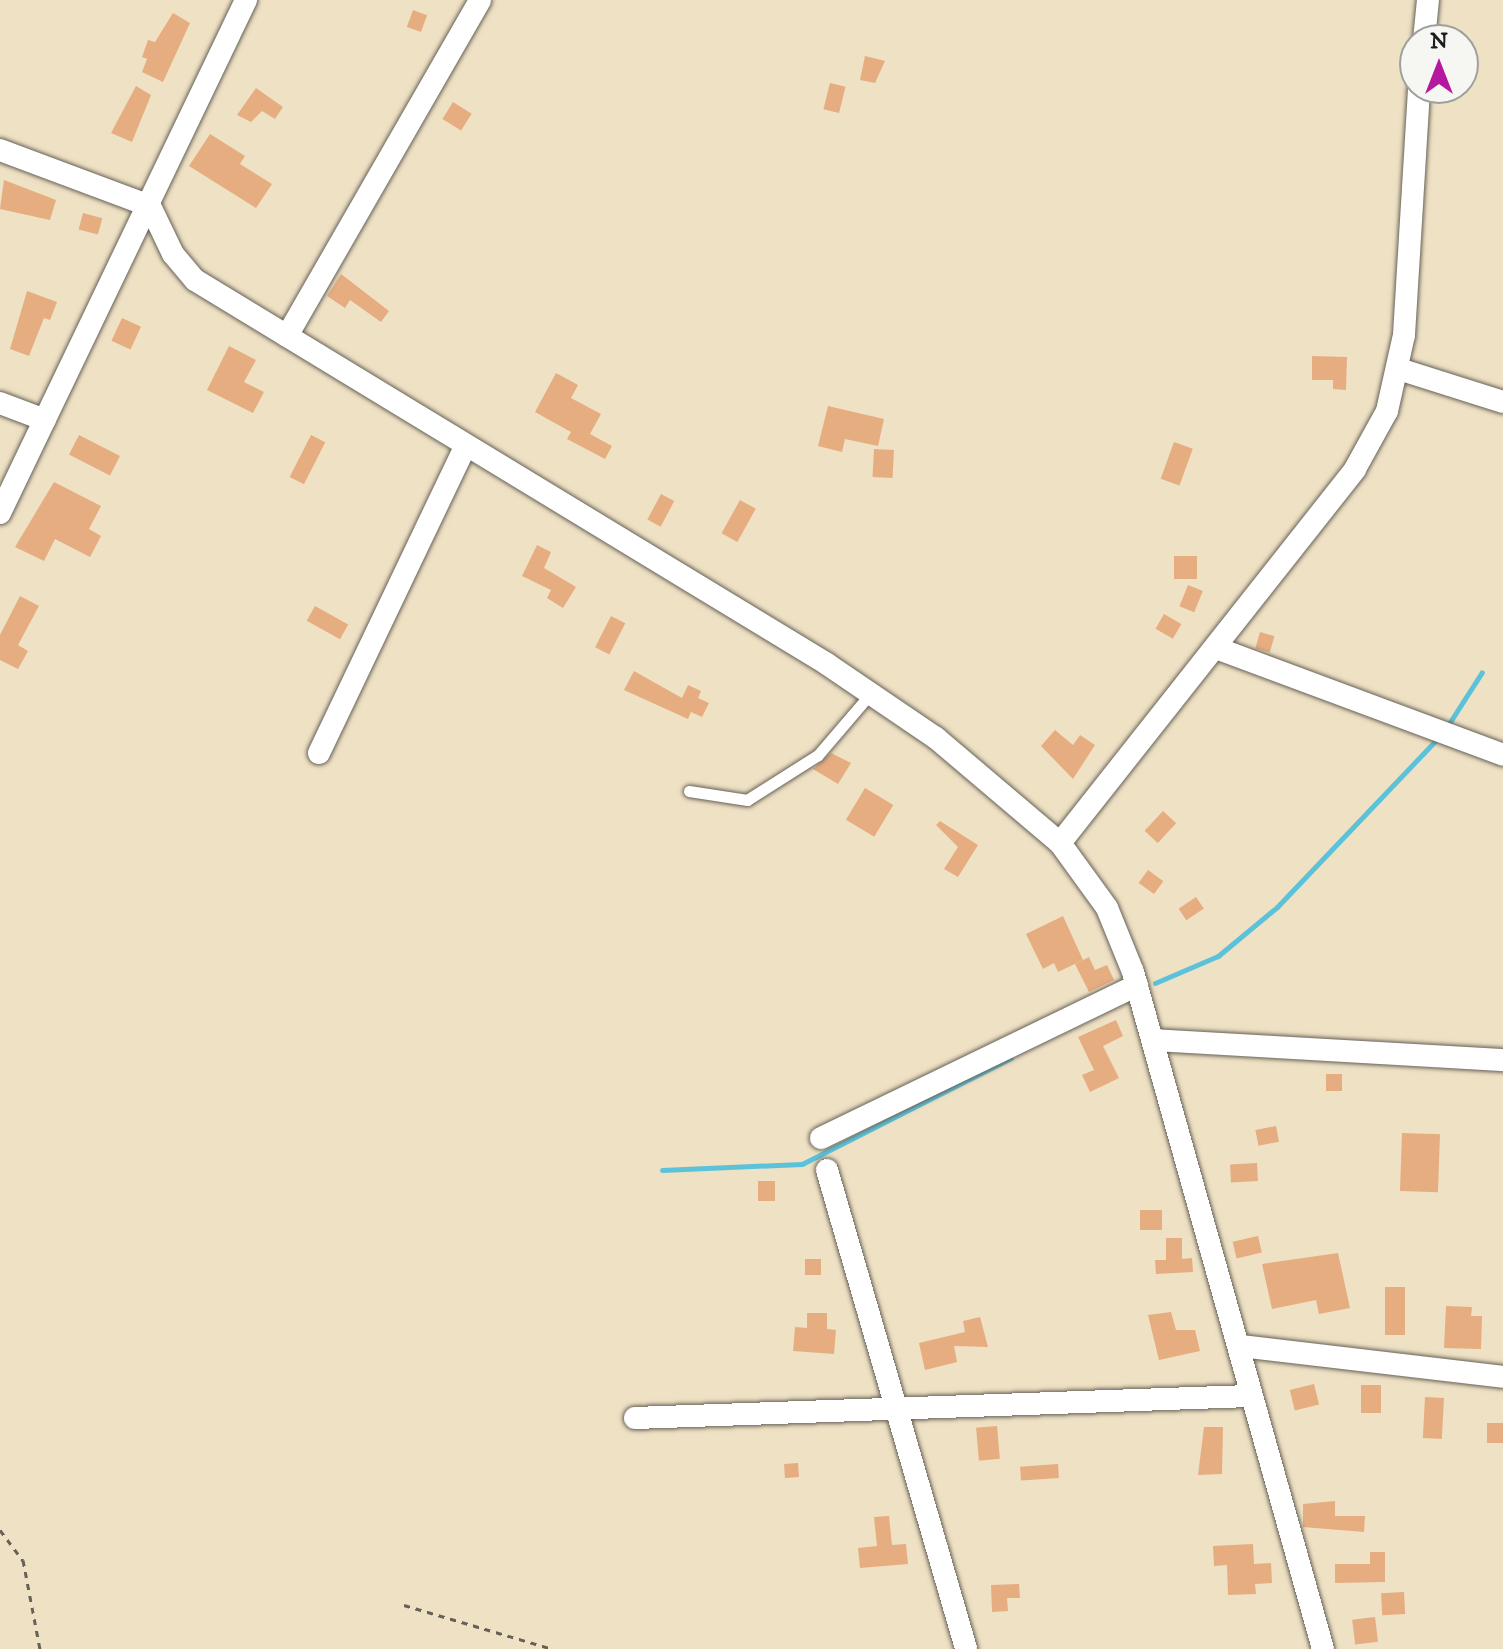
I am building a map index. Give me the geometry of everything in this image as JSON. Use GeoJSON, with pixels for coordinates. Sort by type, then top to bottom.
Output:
{"type":"FeatureCollection","features":[{"type":"Feature","properties":{"kind":"street"},"geometry":{"type":"LineString","coordinates":[[0,513],[150,206],[246,0]]}},
{"type":"Feature","properties":{"kind":"street"},"geometry":{"type":"LineString","coordinates":[[287,336],[480,0]]}},
{"type":"Feature","properties":{"kind":"street"},"geometry":{"type":"LineString","coordinates":[[1426,24],[1428,0]]}},
{"type":"Feature","properties":{"kind":"street"},"geometry":{"type":"LineString","coordinates":[[1060,843],[1355,469],[1387,411],[1399,369],[1418,104]]}},
{"type":"Feature","properties":{"kind":"street"},"geometry":{"type":"LineString","coordinates":[[0,150],[150,206],[173,254],[195,280],[871,693],[936,738],[1060,843],[1107,908],[1137,985],[1241,1346],[1251,1396],[1323,1649]]}},
{"type":"Feature","properties":{"kind":"street"},"geometry":{"type":"LineString","coordinates":[[1399,369],[1503,402]]}},
{"type":"Feature","properties":{"kind":"street"},"geometry":{"type":"LineString","coordinates":[[0,403],[45,420]]}},
{"type":"Feature","properties":{"kind":"street"},"geometry":{"type":"LineString","coordinates":[[319,753],[466,445]]}},
{"type":"Feature","properties":{"kind":"street"},"geometry":{"type":"LineString","coordinates":[[1216,648],[1503,755]]}},
{"type":"Feature","properties":{"kind":"street"},"geometry":{"type":"LineString","coordinates":[[821,1138],[1137,985]]}},
{"type":"Feature","properties":{"kind":"street"},"geometry":{"type":"LineString","coordinates":[[1153,1040],[1503,1060]]}},
{"type":"Feature","properties":{"kind":"street"},"geometry":{"type":"LineString","coordinates":[[827,1170],[966,1649]]}},
{"type":"Feature","properties":{"kind":"street"},"geometry":{"type":"LineString","coordinates":[[1241,1346],[1503,1377]]}},
{"type":"Feature","properties":{"kind":"street"},"geometry":{"type":"LineString","coordinates":[[635,1418],[1251,1396]]}},
{"type":"Feature","properties":{"kind":"lane"},"geometry":{"type":"LineString","coordinates":[[689,791],[747,800],[818,755],[871,693]]}},
{"type":"Feature","properties":{"kind":"path"},"geometry":{"type":"LineString","coordinates":[[0,1530],[23,1560],[40,1649]]}},
{"type":"Feature","properties":{"kind":"path"},"geometry":{"type":"LineString","coordinates":[[404,1605],[553,1649]]}},
{"type":"Feature","properties":{"kind":"building"},"geometry":{"type":"Polygon","coordinates":[[[413,10],[427,15],[421,32],[407,27],[413,10]]]}},
{"type":"Feature","properties":{"kind":"building"},"geometry":{"type":"Polygon","coordinates":[[[173,13],[190,23],[163,82],[142,72],[147,59],[142,57],[148,40],[155,42],[173,13]]]}},
{"type":"Feature","properties":{"kind":"building"},"geometry":{"type":"Polygon","coordinates":[[[865,56],[885,61],[875,83],[860,80],[865,56]]]}},
{"type":"Feature","properties":{"kind":"building"},"geometry":{"type":"Polygon","coordinates":[[[830,83],[846,87],[839,113],[823,109],[830,83]]]}},
{"type":"Feature","properties":{"kind":"building"},"geometry":{"type":"Polygon","coordinates":[[[136,86],[151,95],[132,142],[111,133],[136,86]]]}},
{"type":"Feature","properties":{"kind":"building"},"geometry":{"type":"Polygon","coordinates":[[[256,88],[283,107],[275,119],[262,111],[251,122],[237,115],[256,88]]]}},
{"type":"Feature","properties":{"kind":"building"},"geometry":{"type":"Polygon","coordinates":[[[453,102],[472,114],[461,131],[442,119],[453,102]]]}},
{"type":"Feature","properties":{"kind":"building"},"geometry":{"type":"Polygon","coordinates":[[[210,134],[245,156],[240,164],[272,184],[256,208],[189,166],[210,134]]]}},
{"type":"Feature","properties":{"kind":"building"},"geometry":{"type":"Polygon","coordinates":[[[4,180],[56,200],[50,220],[0,209],[4,180]]]}},
{"type":"Feature","properties":{"kind":"building"},"geometry":{"type":"Polygon","coordinates":[[[83,213],[102,218],[98,235],[79,229],[83,213]]]}},
{"type":"Feature","properties":{"kind":"building"},"geometry":{"type":"Polygon","coordinates":[[[341,274],[389,311],[381,322],[350,300],[345,308],[327,296],[341,274]]]}},
{"type":"Feature","properties":{"kind":"building"},"geometry":{"type":"Polygon","coordinates":[[[27,291],[57,302],[50,320],[44,318],[29,356],[10,349],[27,291]]]}},
{"type":"Feature","properties":{"kind":"building"},"geometry":{"type":"Polygon","coordinates":[[[122,318],[141,327],[130,350],[111,341],[122,318]]]}},
{"type":"Feature","properties":{"kind":"building"},"geometry":{"type":"Polygon","coordinates":[[[229,346],[256,360],[244,382],[264,392],[253,413],[207,390],[229,346]]]}},
{"type":"Feature","properties":{"kind":"building"},"geometry":{"type":"Polygon","coordinates":[[[1312,356],[1347,357],[1346,390],[1333,389],[1333,380],[1312,380],[1312,356]]]}},
{"type":"Feature","properties":{"kind":"building"},"geometry":{"type":"Polygon","coordinates":[[[556,373],[578,385],[571,398],[601,414],[590,434],[612,446],[605,459],[567,439],[571,432],[535,412],[556,373]]]}},
{"type":"Feature","properties":{"kind":"building"},"geometry":{"type":"Polygon","coordinates":[[[828,406],[884,419],[878,446],[845,439],[842,452],[818,446],[828,406]]]}},
{"type":"Feature","properties":{"kind":"building"},"geometry":{"type":"Polygon","coordinates":[[[79,435],[120,456],[110,475],[69,455],[79,435]]]}},
{"type":"Feature","properties":{"kind":"building"},"geometry":{"type":"Polygon","coordinates":[[[311,435],[325,442],[304,484],[290,477],[311,435]]]}},
{"type":"Feature","properties":{"kind":"building"},"geometry":{"type":"Polygon","coordinates":[[[1174,442],[1193,449],[1179,485],[1161,479],[1174,442]]]}},
{"type":"Feature","properties":{"kind":"building"},"geometry":{"type":"Polygon","coordinates":[[[874,449],[894,450],[893,478],[873,477],[874,449]]]}},
{"type":"Feature","properties":{"kind":"building"},"geometry":{"type":"Polygon","coordinates":[[[54,482],[101,506],[89,529],[101,536],[90,557],[55,539],[44,561],[15,547],[54,482]]]}},
{"type":"Feature","properties":{"kind":"building"},"geometry":{"type":"Polygon","coordinates":[[[661,494],[674,501],[661,527],[647,520],[661,494]]]}},
{"type":"Feature","properties":{"kind":"building"},"geometry":{"type":"Polygon","coordinates":[[[740,500],[756,509],[737,542],[722,533],[740,500]]]}},
{"type":"Feature","properties":{"kind":"building"},"geometry":{"type":"Polygon","coordinates":[[[537,545],[551,552],[544,568],[576,587],[563,608],[547,598],[551,590],[522,576],[537,545]]]}},
{"type":"Feature","properties":{"kind":"building"},"geometry":{"type":"Polygon","coordinates":[[[1174,556],[1197,556],[1197,579],[1174,579],[1174,556]]]}},
{"type":"Feature","properties":{"kind":"building"},"geometry":{"type":"Polygon","coordinates":[[[1188,585],[1203,591],[1194,612],[1179,606],[1188,585]]]}},
{"type":"Feature","properties":{"kind":"building"},"geometry":{"type":"Polygon","coordinates":[[[20,596],[39,606],[18,645],[28,651],[18,669],[0,660],[0,635],[20,596]]]}},
{"type":"Feature","properties":{"kind":"building"},"geometry":{"type":"Polygon","coordinates":[[[315,606],[348,624],[340,639],[307,621],[315,606]]]}},
{"type":"Feature","properties":{"kind":"building"},"geometry":{"type":"Polygon","coordinates":[[[1164,614],[1181,624],[1173,639],[1156,629],[1164,614]]]}},
{"type":"Feature","properties":{"kind":"building"},"geometry":{"type":"Polygon","coordinates":[[[611,616],[625,623],[609,654],[595,647],[611,616]]]}},
{"type":"Feature","properties":{"kind":"building"},"geometry":{"type":"Polygon","coordinates":[[[1260,632],[1274,636],[1270,652],[1255,648],[1260,632]]]}},
{"type":"Feature","properties":{"kind":"building"},"geometry":{"type":"Polygon","coordinates":[[[634,671],[682,698],[688,685],[701,691],[698,698],[709,703],[702,717],[691,712],[688,719],[624,690],[634,671]]]}},
{"type":"Feature","properties":{"kind":"building"},"geometry":{"type":"Polygon","coordinates":[[[1055,730],[1073,745],[1080,735],[1095,745],[1073,779],[1041,746],[1055,730]]]}},
{"type":"Feature","properties":{"kind":"building"},"geometry":{"type":"Polygon","coordinates":[[[831,753],[851,763],[838,784],[813,769],[831,753]]]}},
{"type":"Feature","properties":{"kind":"building"},"geometry":{"type":"Polygon","coordinates":[[[865,788],[893,805],[874,837],[846,820],[865,788]]]}},
{"type":"Feature","properties":{"kind":"building"},"geometry":{"type":"Polygon","coordinates":[[[1163,811],[1176,823],[1158,843],[1145,831],[1163,811]]]}},
{"type":"Feature","properties":{"kind":"building"},"geometry":{"type":"Polygon","coordinates":[[[940,821],[978,845],[958,877],[944,869],[958,847],[936,825],[940,821]]]}},
{"type":"Feature","properties":{"kind":"building"},"geometry":{"type":"Polygon","coordinates":[[[1148,870],[1163,881],[1154,894],[1139,883],[1148,870]]]}},
{"type":"Feature","properties":{"kind":"building"},"geometry":{"type":"Polygon","coordinates":[[[1196,897],[1204,909],[1186,920],[1179,909],[1196,897]]]}},
{"type":"Feature","properties":{"kind":"building"},"geometry":{"type":"Polygon","coordinates":[[[1063,916],[1083,960],[1058,972],[1054,963],[1043,969],[1026,934],[1063,916]]]}},
{"type":"Feature","properties":{"kind":"building"},"geometry":{"type":"Polygon","coordinates":[[[1089,957],[1095,970],[1107,965],[1114,980],[1089,992],[1075,964],[1089,957]]]}},
{"type":"Feature","properties":{"kind":"building"},"geometry":{"type":"Polygon","coordinates":[[[1116,1020],[1123,1036],[1103,1046],[1119,1078],[1090,1092],[1082,1075],[1094,1070],[1078,1037],[1116,1020]]]}},
{"type":"Feature","properties":{"kind":"building"},"geometry":{"type":"Polygon","coordinates":[[[1326,1074],[1342,1074],[1342,1091],[1326,1091],[1326,1074]]]}},
{"type":"Feature","properties":{"kind":"building"},"geometry":{"type":"Polygon","coordinates":[[[1276,1126],[1279,1142],[1258,1146],[1255,1130],[1276,1126]]]}},
{"type":"Feature","properties":{"kind":"building"},"geometry":{"type":"Polygon","coordinates":[[[1402,1133],[1440,1134],[1438,1192],[1400,1191],[1402,1133]]]}},
{"type":"Feature","properties":{"kind":"building"},"geometry":{"type":"Polygon","coordinates":[[[1257,1163],[1258,1181],[1231,1182],[1230,1164],[1257,1163]]]}},
{"type":"Feature","properties":{"kind":"building"},"geometry":{"type":"Polygon","coordinates":[[[758,1181],[775,1181],[775,1201],[758,1201],[758,1181]]]}},
{"type":"Feature","properties":{"kind":"building"},"geometry":{"type":"Polygon","coordinates":[[[1140,1210],[1162,1210],[1162,1230],[1140,1230],[1140,1210]]]}},
{"type":"Feature","properties":{"kind":"building"},"geometry":{"type":"Polygon","coordinates":[[[1258,1236],[1262,1253],[1236,1258],[1233,1242],[1258,1236]]]}},
{"type":"Feature","properties":{"kind":"building"},"geometry":{"type":"Polygon","coordinates":[[[1166,1238],[1182,1238],[1182,1259],[1192,1258],[1193,1272],[1156,1274],[1155,1260],[1166,1260],[1166,1238]]]}},
{"type":"Feature","properties":{"kind":"building"},"geometry":{"type":"Polygon","coordinates":[[[1338,1253],[1350,1308],[1319,1314],[1316,1300],[1272,1309],[1262,1264],[1338,1253]]]}},
{"type":"Feature","properties":{"kind":"building"},"geometry":{"type":"Polygon","coordinates":[[[805,1259],[821,1259],[821,1275],[805,1275],[805,1259]]]}},
{"type":"Feature","properties":{"kind":"building"},"geometry":{"type":"Polygon","coordinates":[[[1385,1287],[1405,1287],[1405,1335],[1385,1335],[1385,1287]]]}},
{"type":"Feature","properties":{"kind":"building"},"geometry":{"type":"Polygon","coordinates":[[[1446,1306],[1472,1307],[1471,1316],[1482,1316],[1481,1349],[1444,1348],[1446,1306]]]}},
{"type":"Feature","properties":{"kind":"building"},"geometry":{"type":"Polygon","coordinates":[[[1171,1312],[1176,1330],[1195,1330],[1200,1351],[1159,1360],[1148,1315],[1171,1312]]]}},
{"type":"Feature","properties":{"kind":"building"},"geometry":{"type":"Polygon","coordinates":[[[807,1313],[827,1313],[827,1329],[836,1330],[834,1354],[793,1351],[795,1327],[807,1328],[807,1313]]]}},
{"type":"Feature","properties":{"kind":"building"},"geometry":{"type":"Polygon","coordinates":[[[980,1317],[988,1347],[954,1346],[957,1362],[925,1370],[919,1343],[965,1332],[963,1321],[980,1317]]]}},
{"type":"Feature","properties":{"kind":"building"},"geometry":{"type":"Polygon","coordinates":[[[1314,1384],[1319,1404],[1295,1410],[1290,1390],[1314,1384]]]}},
{"type":"Feature","properties":{"kind":"building"},"geometry":{"type":"Polygon","coordinates":[[[1361,1385],[1381,1385],[1381,1413],[1361,1413],[1361,1385]]]}},
{"type":"Feature","properties":{"kind":"building"},"geometry":{"type":"Polygon","coordinates":[[[1425,1397],[1444,1398],[1442,1439],[1423,1438],[1425,1397]]]}},
{"type":"Feature","properties":{"kind":"building"},"geometry":{"type":"Polygon","coordinates":[[[1487,1423],[1503,1423],[1503,1443],[1487,1443],[1487,1423]]]}},
{"type":"Feature","properties":{"kind":"building"},"geometry":{"type":"Polygon","coordinates":[[[997,1426],[1000,1459],[979,1461],[976,1428],[997,1426]]]}},
{"type":"Feature","properties":{"kind":"building"},"geometry":{"type":"Polygon","coordinates":[[[1204,1427],[1223,1427],[1222,1474],[1198,1475],[1204,1427]]]}},
{"type":"Feature","properties":{"kind":"building"},"geometry":{"type":"Polygon","coordinates":[[[798,1463],[799,1477],[785,1478],[784,1464],[798,1463]]]}},
{"type":"Feature","properties":{"kind":"building"},"geometry":{"type":"Polygon","coordinates":[[[1058,1464],[1059,1478],[1021,1481],[1020,1467],[1058,1464]]]}},
{"type":"Feature","properties":{"kind":"building"},"geometry":{"type":"Polygon","coordinates":[[[1335,1501],[1335,1516],[1365,1516],[1364,1532],[1303,1527],[1303,1504],[1335,1501]]]}},
{"type":"Feature","properties":{"kind":"building"},"geometry":{"type":"Polygon","coordinates":[[[889,1516],[892,1545],[906,1544],[908,1564],[860,1568],[858,1548],[877,1546],[874,1517],[889,1516]]]}},
{"type":"Feature","properties":{"kind":"building"},"geometry":{"type":"Polygon","coordinates":[[[1253,1544],[1254,1564],[1271,1563],[1272,1583],[1255,1584],[1256,1594],[1228,1595],[1227,1565],[1214,1566],[1213,1546],[1253,1544]]]}},
{"type":"Feature","properties":{"kind":"building"},"geometry":{"type":"Polygon","coordinates":[[[1370,1552],[1385,1552],[1385,1582],[1335,1583],[1335,1564],[1370,1564],[1370,1552]]]}},
{"type":"Feature","properties":{"kind":"building"},"geometry":{"type":"Polygon","coordinates":[[[1019,1584],[1020,1598],[1007,1598],[1008,1611],[992,1612],[991,1585],[1019,1584]]]}},
{"type":"Feature","properties":{"kind":"building"},"geometry":{"type":"Polygon","coordinates":[[[1404,1592],[1405,1614],[1382,1615],[1381,1593],[1404,1592]]]}},
{"type":"Feature","properties":{"kind":"building"},"geometry":{"type":"Polygon","coordinates":[[[1375,1617],[1378,1642],[1355,1645],[1352,1620],[1375,1617]]]}},
{"type":"Feature","properties":{"kind":"waterway"},"geometry":{"type":"LineString","coordinates":[[1450,722],[1482,672]]}},
{"type":"Feature","properties":{"kind":"waterway"},"geometry":{"type":"LineString","coordinates":[[1155,983],[1218,956],[1277,907],[1437,739]]}},
{"type":"Feature","properties":{"kind":"waterway"},"geometry":{"type":"LineString","coordinates":[[662,1170],[802,1164],[1011,1058]]}}]}
